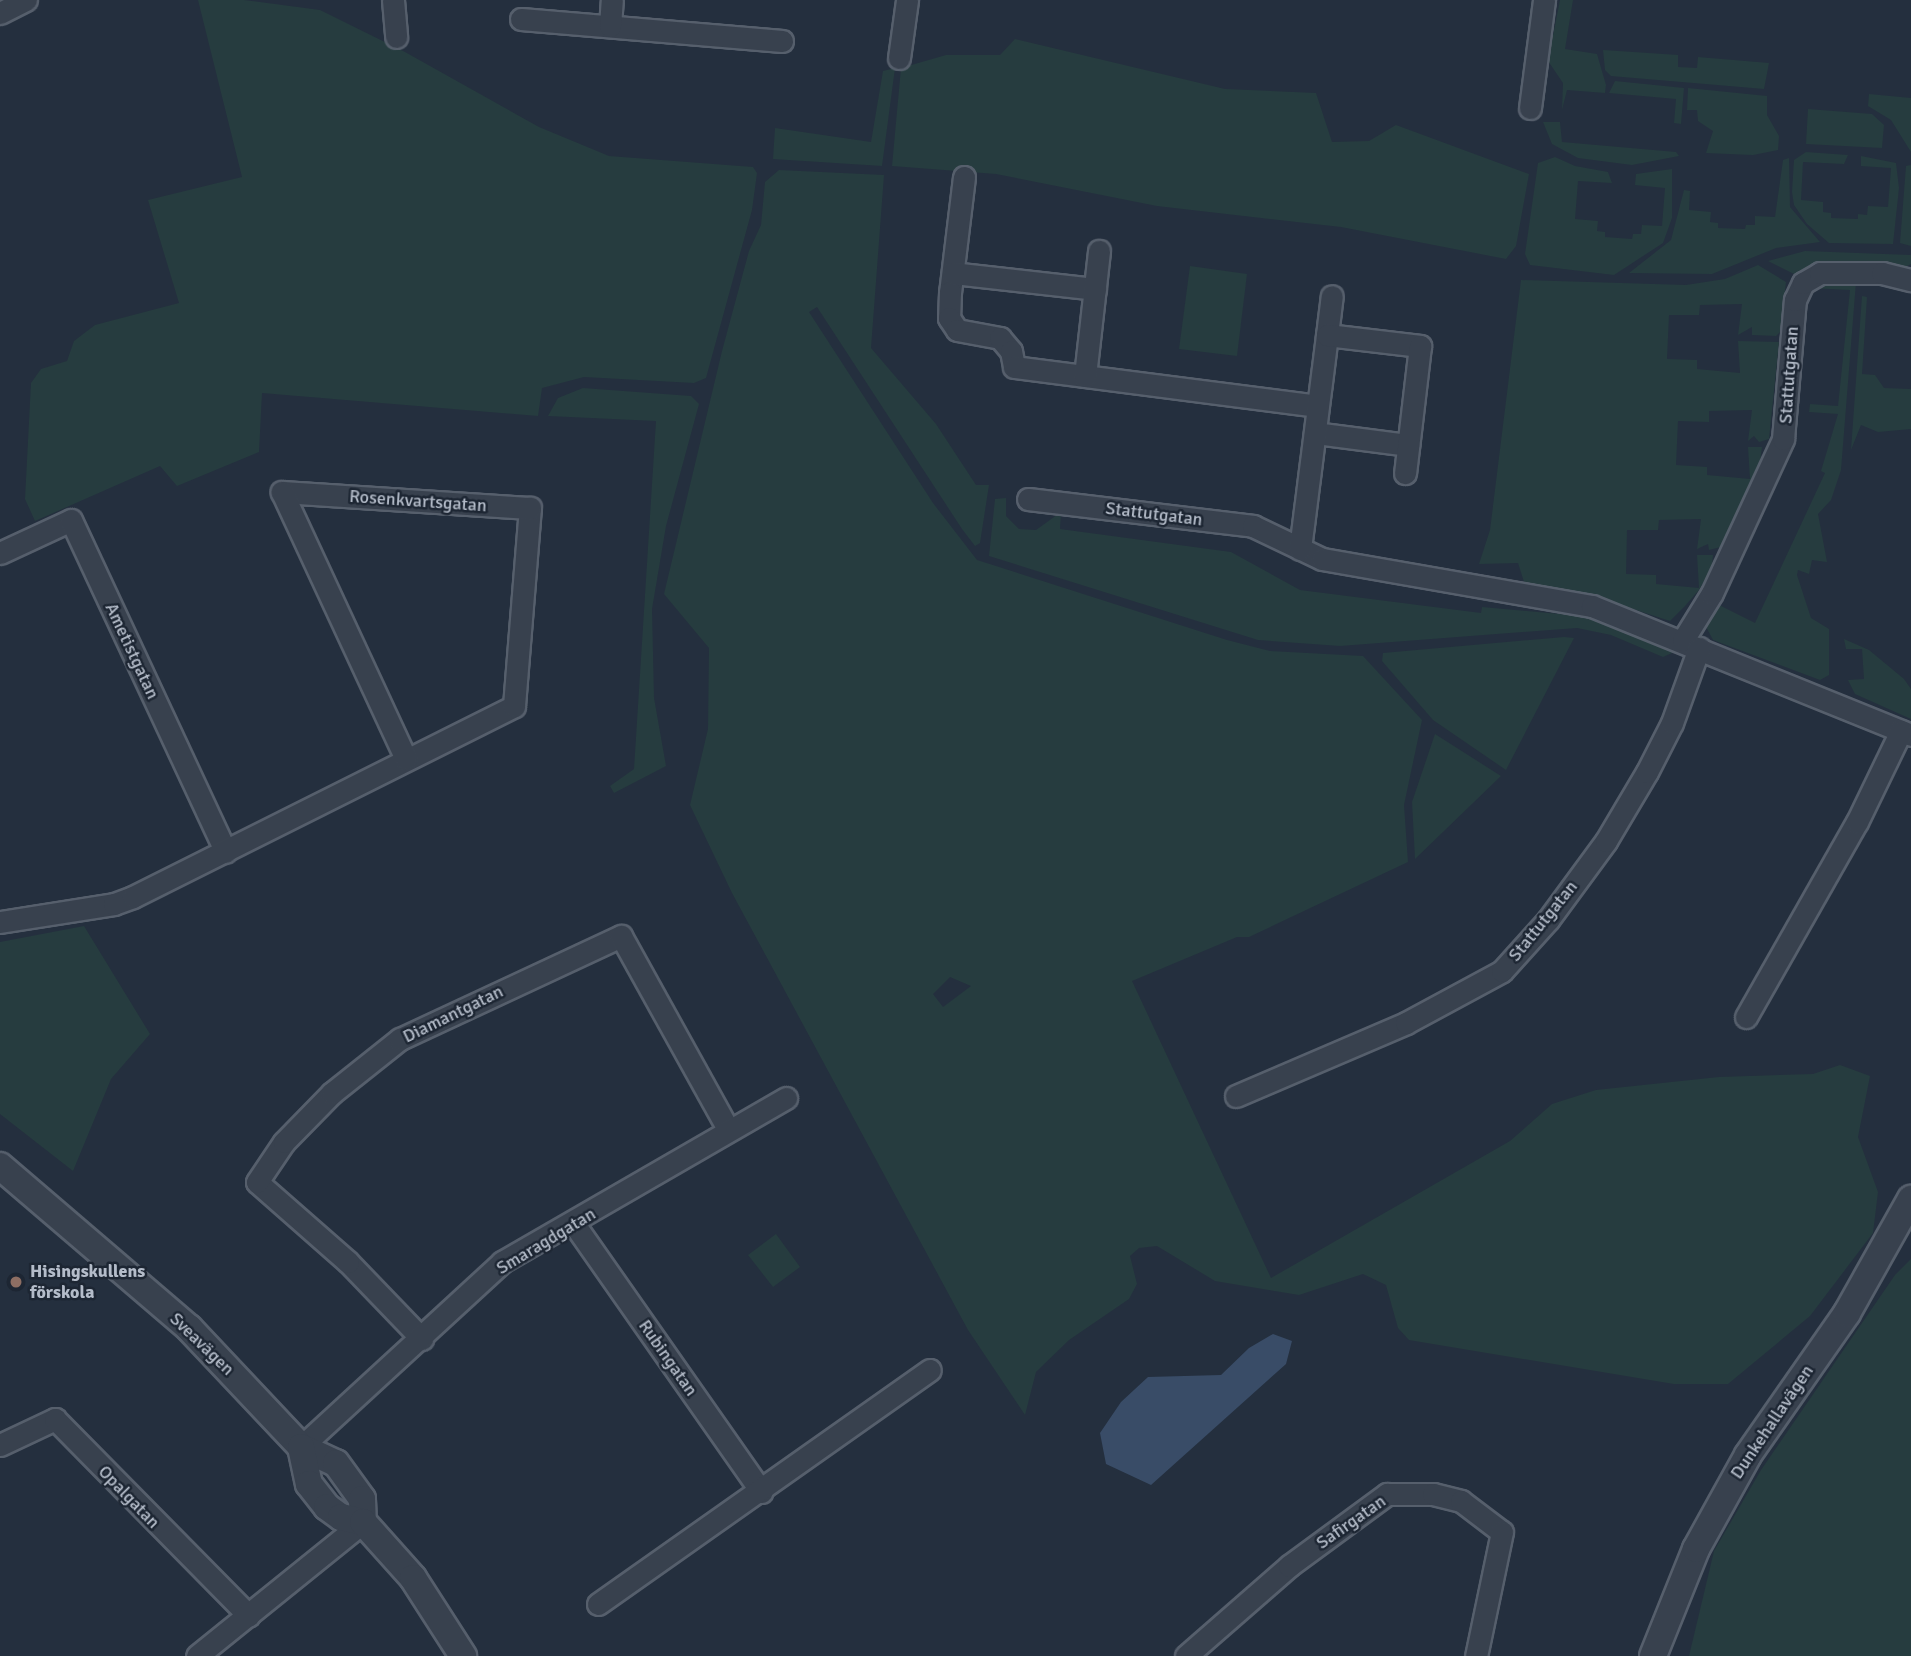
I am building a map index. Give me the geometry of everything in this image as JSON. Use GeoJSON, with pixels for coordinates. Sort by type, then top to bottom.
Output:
{"type":"FeatureCollection","features":[{"type":"Feature","properties":{"kind":"street"},"geometry":{"type":"LineString","coordinates":[[0,13],[26,0]]}},
{"type":"Feature","properties":{"kind":"street"},"geometry":{"type":"LineString","coordinates":[[393,0],[396,37]]}},
{"type":"Feature","properties":{"kind":"street"},"geometry":{"type":"LineString","coordinates":[[610,26],[612,0]]}},
{"type":"Feature","properties":{"kind":"street"},"geometry":{"type":"LineString","coordinates":[[899,58],[907,0]]}},
{"type":"Feature","properties":{"kind":"street"},"geometry":{"type":"LineString","coordinates":[[1530,108],[1544,0]]}},
{"type":"Feature","properties":{"kind":"street"},"geometry":{"type":"LineString","coordinates":[[521,19],[782,41]]}},
{"type":"Feature","properties":{"kind":"street"},"geometry":{"type":"LineString","coordinates":[[964,177],[949,318],[957,330],[1000,338],[1011,351],[1014,367],[1318,406]]}},
{"type":"Feature","properties":{"kind":"street"},"geometry":{"type":"LineString","coordinates":[[1085,376],[1100,251]]}},
{"type":"Feature","properties":{"kind":"street"},"geometry":{"type":"LineString","coordinates":[[953,273],[1095,289]]}},
{"type":"Feature","properties":{"kind":"street","name":"Stattutgatan"},"geometry":{"type":"LineString","coordinates":[[1236,1096],[1406,1023],[1502,971],[1548,920],[1606,841],[1672,723],[1691,644],[1783,439],[1795,300],[1803,283],[1820,273],[1882,273],[1911,280]]}},
{"type":"Feature","properties":{"kind":"street"},"geometry":{"type":"LineString","coordinates":[[1300,548],[1332,296]]}},
{"type":"Feature","properties":{"kind":"street"},"geometry":{"type":"LineString","coordinates":[[1327,335],[1420,346],[1405,473]]}},
{"type":"Feature","properties":{"kind":"street"},"geometry":{"type":"LineString","coordinates":[[1315,433],[1408,446]]}},
{"type":"Feature","properties":{"kind":"street","name":"Rosenkvartsgatan"},"geometry":{"type":"LineString","coordinates":[[0,922],[114,904],[226,852],[514,706],[530,508],[282,492],[406,759]]}},
{"type":"Feature","properties":{"kind":"street","name":"Stattutgatan"},"geometry":{"type":"LineString","coordinates":[[1028,499],[1253,526],[1322,559],[1592,606],[1691,644],[1906,734],[1746,1017]]}},
{"type":"Feature","properties":{"kind":"street","name":"Ametistgatan"},"geometry":{"type":"LineString","coordinates":[[0,553],[71,520],[226,852]]}},
{"type":"Feature","properties":{"kind":"street","name":"Diamantgatan"},"geometry":{"type":"LineString","coordinates":[[422,1339],[348,1262],[257,1182],[284,1142],[332,1093],[400,1039],[621,936],[729,1129]]}},
{"type":"Feature","properties":{"kind":"street","name":"Smaragdgatan"},"geometry":{"type":"LineString","coordinates":[[301,1447],[422,1339],[502,1262],[575,1224],[729,1129],[786,1098]]}},
{"type":"Feature","properties":{"kind":"street","name":"Sveavägen"},"geometry":{"type":"LineString","coordinates":[[0,1166],[189,1328],[301,1447],[324,1454],[355,1484],[362,1499],[363,1522]]}},
{"type":"Feature","properties":{"kind":"street","name":"Dunkehallavägen"},"geometry":{"type":"LineString","coordinates":[[1653,1656],[1696,1549],[1748,1455],[1847,1313],[1911,1199]]}},
{"type":"Feature","properties":{"kind":"street","name":"Rubingatan"},"geometry":{"type":"LineString","coordinates":[[575,1224],[762,1492]]}},
{"type":"Feature","properties":{"kind":"street"},"geometry":{"type":"LineString","coordinates":[[598,1604],[762,1492],[930,1370]]}},
{"type":"Feature","properties":{"kind":"street","name":"Opalgatan"},"geometry":{"type":"LineString","coordinates":[[0,1445],[55,1419],[249,1616]]}},
{"type":"Feature","properties":{"kind":"street"},"geometry":{"type":"LineString","coordinates":[[301,1447],[309,1484],[327,1507],[341,1517],[363,1522],[413,1578],[463,1656]]}},
{"type":"Feature","properties":{"kind":"street","name":"Safirgatan"},"geometry":{"type":"LineString","coordinates":[[1186,1656],[1289,1566],[1387,1494],[1433,1494],[1461,1501],[1502,1532],[1476,1656]]}},
{"type":"Feature","properties":{"kind":"street"},"geometry":{"type":"LineString","coordinates":[[211,1652],[249,1616],[363,1522]]}},
{"type":"Feature","properties":{"kind":"green space"},"geometry":{"type":"Polygon","coordinates":[[[198,0],[244,0],[320,10],[405,52],[539,127],[609,156],[753,167],[757,173],[752,210],[706,378],[694,383],[584,377],[542,388],[538,416],[262,393],[259,452],[177,486],[160,466],[35,521],[25,499],[31,383],[41,369],[67,361],[74,341],[95,325],[179,303],[148,200],[242,177],[198,0]]]}},
{"type":"Feature","properties":{"kind":"green space"},"geometry":{"type":"Polygon","coordinates":[[[1560,0],[1573,0],[1565,49],[1597,54],[1606,85],[1605,93],[1567,90],[1562,110],[1563,83],[1548,61],[1560,0]]]}},
{"type":"Feature","properties":{"kind":"green space"},"geometry":{"type":"Polygon","coordinates":[[[1015,39],[1225,89],[1316,93],[1332,142],[1369,141],[1396,125],[1529,174],[1516,246],[1506,259],[1341,227],[1157,206],[996,174],[892,166],[901,68],[946,55],[1000,55],[1015,39]]]}},
{"type":"Feature","properties":{"kind":"green space"},"geometry":{"type":"Polygon","coordinates":[[[1603,50],[1678,55],[1678,67],[1697,68],[1698,57],[1769,63],[1764,89],[1611,76],[1605,70],[1603,50]]]}},
{"type":"Feature","properties":{"kind":"green space"},"geometry":{"type":"Polygon","coordinates":[[[895,68],[882,166],[773,159],[775,128],[871,142],[883,71],[895,68]]]}},
{"type":"Feature","properties":{"kind":"green space"},"geometry":{"type":"Polygon","coordinates":[[[1615,81],[1684,88],[1681,124],[1674,123],[1676,99],[1609,93],[1615,81]]]}},
{"type":"Feature","properties":{"kind":"green space"},"geometry":{"type":"Polygon","coordinates":[[[1688,88],[1767,96],[1767,115],[1779,136],[1778,150],[1753,155],[1706,153],[1713,131],[1698,121],[1697,110],[1687,110],[1688,88]]]}},
{"type":"Feature","properties":{"kind":"green space"},"geometry":{"type":"Polygon","coordinates":[[[1869,94],[1911,98],[1911,152],[1891,120],[1868,106],[1869,94]]]}},
{"type":"Feature","properties":{"kind":"green space"},"geometry":{"type":"Polygon","coordinates":[[[1808,109],[1872,114],[1884,125],[1882,148],[1806,144],[1808,109]]]}},
{"type":"Feature","properties":{"kind":"green space"},"geometry":{"type":"Polygon","coordinates":[[[1543,122],[1560,122],[1562,142],[1676,152],[1679,156],[1632,165],[1578,158],[1552,144],[1543,122]]]}},
{"type":"Feature","properties":{"kind":"green space"},"geometry":{"type":"Polygon","coordinates":[[[1806,152],[1848,155],[1844,164],[1803,162],[1801,200],[1823,202],[1823,212],[1831,213],[1831,218],[1858,219],[1858,214],[1867,215],[1868,206],[1888,207],[1891,168],[1861,166],[1861,156],[1896,163],[1899,188],[1893,244],[1829,243],[1807,224],[1794,205],[1792,192],[1794,160],[1806,152]]]}},
{"type":"Feature","properties":{"kind":"green space"},"geometry":{"type":"Polygon","coordinates":[[[1555,157],[1575,166],[1608,172],[1612,183],[1578,181],[1575,219],[1598,221],[1597,231],[1605,232],[1605,237],[1632,239],[1633,234],[1641,234],[1642,225],[1662,226],[1665,188],[1635,185],[1636,174],[1672,169],[1672,218],[1663,243],[1614,275],[1530,265],[1525,254],[1538,163],[1555,157]]]}},
{"type":"Feature","properties":{"kind":"green space"},"geometry":{"type":"Polygon","coordinates":[[[1789,158],[1790,207],[1820,242],[1776,248],[1712,274],[1629,273],[1671,240],[1684,190],[1690,191],[1689,210],[1711,212],[1710,222],[1718,223],[1718,228],[1745,229],[1746,225],[1755,225],[1755,216],[1775,217],[1783,160],[1789,158]]]}},
{"type":"Feature","properties":{"kind":"green space"},"geometry":{"type":"Polygon","coordinates":[[[1911,165],[1911,246],[1900,243],[1906,166],[1911,165]]]}},
{"type":"Feature","properties":{"kind":"green space"},"geometry":{"type":"Polygon","coordinates":[[[779,170],[884,175],[871,348],[936,424],[976,485],[989,485],[980,543],[975,546],[962,529],[817,307],[809,312],[933,503],[977,560],[1227,640],[1270,651],[1363,656],[1422,720],[1404,805],[1408,862],[1249,937],[1237,937],[1132,981],[1271,1278],[1510,1141],[1552,1104],[1596,1090],[1719,1077],[1813,1074],[1840,1065],[1870,1076],[1858,1137],[1878,1192],[1873,1233],[1810,1316],[1728,1384],[1674,1384],[1409,1340],[1398,1328],[1386,1285],[1363,1274],[1299,1295],[1215,1281],[1157,1246],[1139,1248],[1130,1256],[1137,1284],[1129,1299],[1069,1340],[1036,1372],[1025,1415],[968,1330],[732,893],[690,805],[708,729],[709,648],[664,594],[722,351],[749,251],[761,225],[765,182],[779,170]],[[950,977],[933,994],[943,1007],[971,986],[950,977]]]}},
{"type":"Feature","properties":{"kind":"green space"},"geometry":{"type":"Polygon","coordinates":[[[1805,251],[1911,255],[1911,264],[1901,269],[1813,266],[1798,276],[1768,261],[1805,251]]]}},
{"type":"Feature","properties":{"kind":"green space"},"geometry":{"type":"Polygon","coordinates":[[[1758,265],[1786,282],[1780,332],[1776,336],[1752,335],[1752,327],[1738,335],[1742,304],[1700,305],[1699,315],[1669,315],[1667,359],[1697,360],[1697,369],[1740,373],[1738,341],[1779,342],[1769,439],[1759,442],[1754,436],[1748,441],[1752,410],[1709,411],[1709,422],[1678,421],[1676,465],[1707,467],[1707,475],[1750,479],[1748,447],[1762,447],[1760,461],[1721,547],[1709,550],[1708,544],[1697,549],[1701,519],[1659,520],[1658,530],[1627,530],[1626,574],[1656,575],[1656,584],[1699,588],[1697,555],[1713,555],[1712,567],[1699,590],[1685,606],[1670,621],[1602,599],[1525,585],[1518,563],[1479,564],[1490,530],[1521,280],[1686,285],[1725,279],[1758,265]]]}},
{"type":"Feature","properties":{"kind":"green space"},"geometry":{"type":"Polygon","coordinates":[[[1190,266],[1247,274],[1237,356],[1179,349],[1190,266]]]}},
{"type":"Feature","properties":{"kind":"green space"},"geometry":{"type":"Polygon","coordinates":[[[1817,282],[1856,282],[1841,470],[1831,500],[1818,514],[1827,562],[1812,560],[1809,574],[1798,570],[1797,575],[1811,618],[1829,629],[1829,675],[1820,680],[1713,640],[1704,623],[1717,604],[1755,623],[1825,473],[1821,471],[1838,414],[1809,412],[1810,404],[1838,406],[1850,290],[1809,288],[1817,282]]]}},
{"type":"Feature","properties":{"kind":"green space"},"geometry":{"type":"Polygon","coordinates":[[[1862,296],[1867,297],[1862,374],[1875,375],[1884,388],[1911,389],[1911,429],[1878,432],[1861,425],[1851,450],[1862,296]]]}},
{"type":"Feature","properties":{"kind":"green space"},"geometry":{"type":"Polygon","coordinates":[[[583,388],[691,396],[699,404],[666,526],[652,609],[654,698],[666,766],[614,793],[610,786],[634,769],[656,421],[548,416],[558,398],[583,388]]]}},
{"type":"Feature","properties":{"kind":"green space"},"geometry":{"type":"Polygon","coordinates":[[[1006,498],[1006,516],[1019,529],[1036,530],[1061,512],[1060,529],[1231,552],[1300,590],[1481,613],[1482,607],[1571,615],[1609,622],[1674,644],[1672,653],[1663,657],[1611,635],[1577,628],[1340,646],[1258,640],[989,556],[995,499],[1006,498]]]}},
{"type":"Feature","properties":{"kind":"green space"},"geometry":{"type":"Polygon","coordinates":[[[1574,638],[1506,770],[1433,720],[1382,661],[1383,653],[1574,638]]]}},
{"type":"Feature","properties":{"kind":"green space"},"geometry":{"type":"Polygon","coordinates":[[[1844,639],[1869,650],[1904,679],[1911,689],[1911,719],[1855,694],[1848,680],[1864,679],[1862,649],[1846,649],[1844,639]]]}},
{"type":"Feature","properties":{"kind":"green space"},"geometry":{"type":"Polygon","coordinates":[[[1435,734],[1501,776],[1415,859],[1412,802],[1435,734]]]}},
{"type":"Feature","properties":{"kind":"green space"},"geometry":{"type":"Polygon","coordinates":[[[84,926],[150,1034],[111,1079],[73,1171],[0,1114],[0,942],[84,926]]]}},
{"type":"Feature","properties":{"kind":"green space"},"geometry":{"type":"Polygon","coordinates":[[[776,1234],[800,1267],[773,1287],[748,1255],[776,1234]]]}},
{"type":"Feature","properties":{"kind":"green space"},"geometry":{"type":"Polygon","coordinates":[[[1911,1259],[1911,1656],[1689,1656],[1714,1551],[1761,1470],[1895,1275],[1911,1259]]]}},
{"type":"Feature","properties":{"kind":"water"},"geometry":{"type":"Polygon","coordinates":[[[1273,1334],[1292,1341],[1286,1364],[1151,1485],[1106,1464],[1100,1433],[1121,1402],[1148,1377],[1221,1375],[1249,1348],[1273,1334]]]}},
{"type":"Feature","properties":{"kind":"place","name":"Hisingskullens förskola"},"geometry":{"type":"Point","coordinates":[16,1282]}}]}
